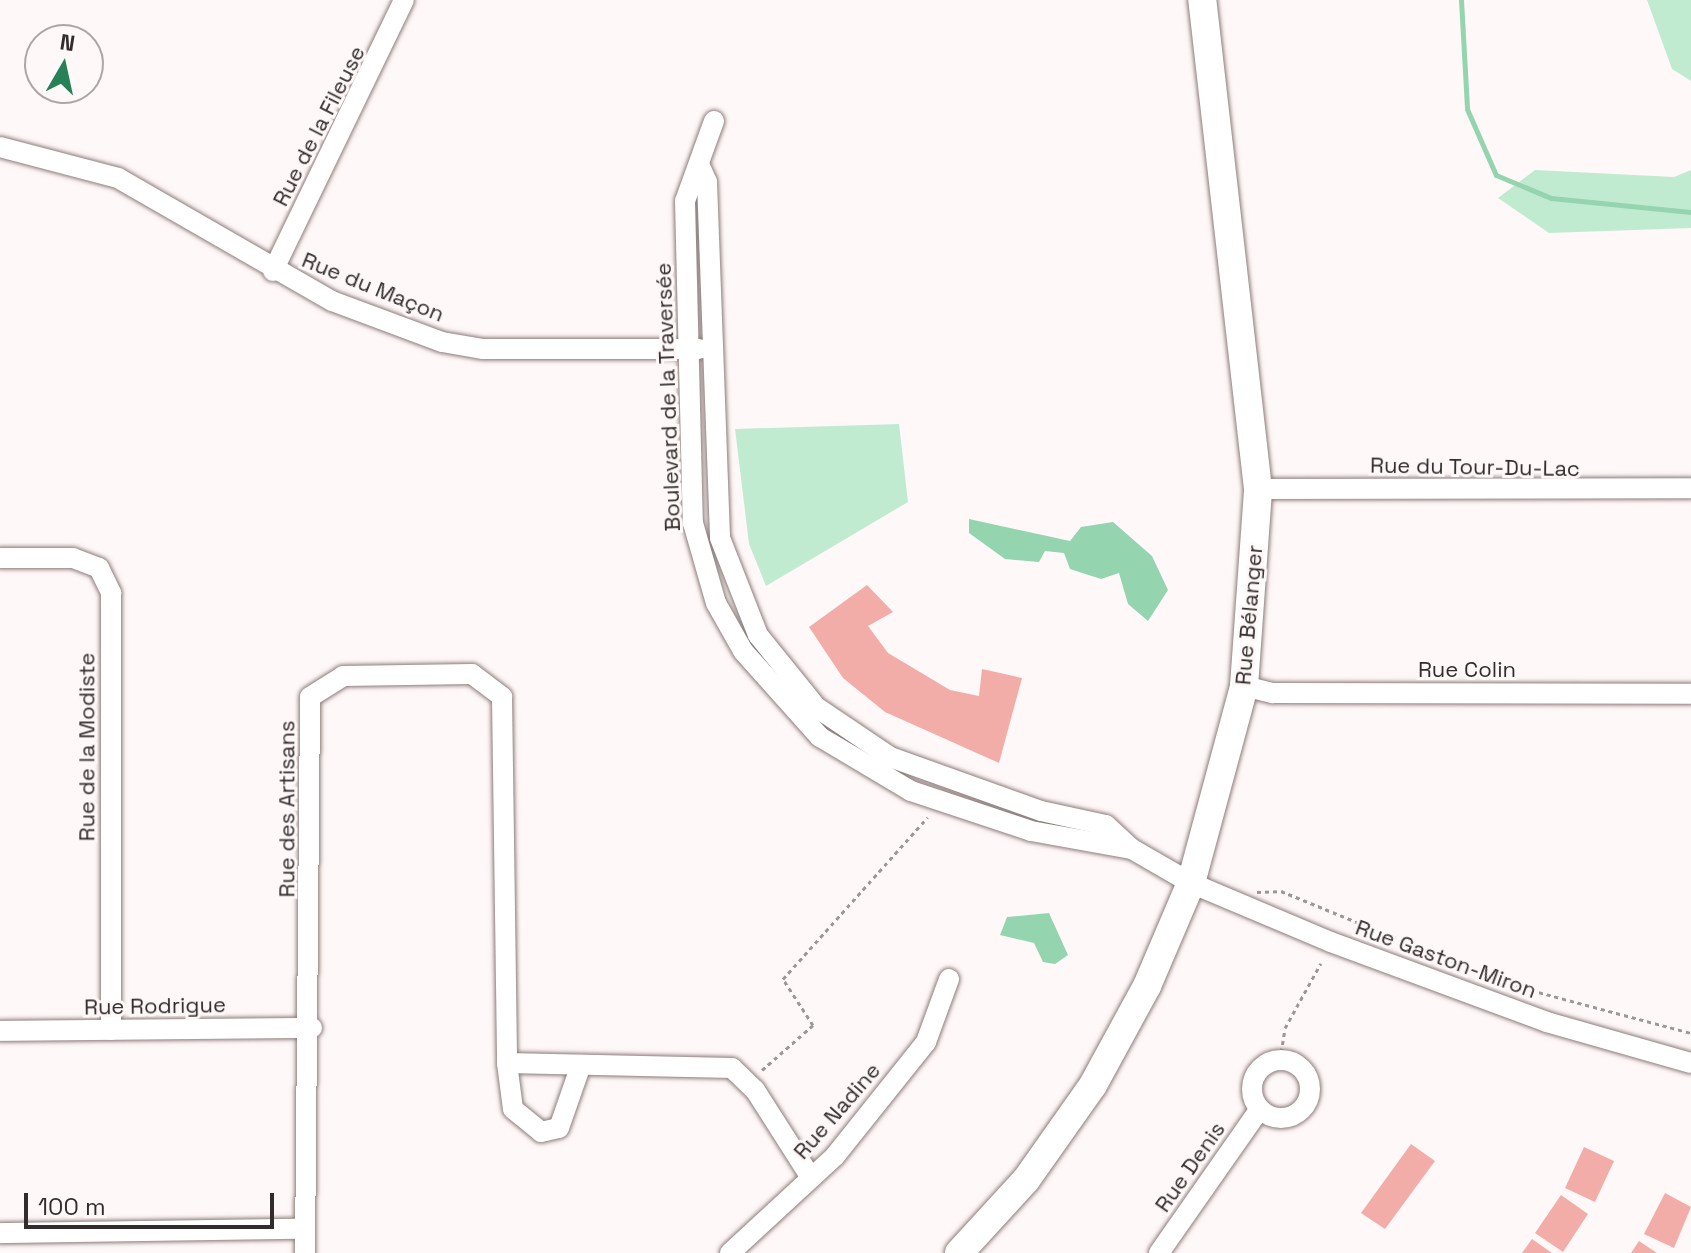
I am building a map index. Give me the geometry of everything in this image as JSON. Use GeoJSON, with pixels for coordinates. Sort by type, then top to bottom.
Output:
{"type":"FeatureCollection","features":[{"type":"Feature","properties":{"kind":"street","name":"Rue de la Fileuse"},"geometry":{"type":"LineString","coordinates":[[273,271],[404,0]]}},
{"type":"Feature","properties":{"kind":"street","name":"Rue Bélanger"},"geometry":{"type":"LineString","coordinates":[[959,1253],[1026,1180],[1093,1085],[1147,986],[1191,883],[1244,686],[1258,489],[1202,0]]}},
{"type":"Feature","properties":{"kind":"street","name":"Boulevard de la Traversée"},"geometry":{"type":"LineString","coordinates":[[714,121],[685,201],[693,523],[716,603],[743,651],[820,737],[941,802],[1082,844],[1132,849]]}},
{"type":"Feature","properties":{"kind":"street","name":"Rue du Maçon"},"geometry":{"type":"LineString","coordinates":[[0,147],[118,178],[273,271],[442,342],[483,349],[710,350]]}},
{"type":"Feature","properties":{"kind":"street","name":"Boulevard de la Traversée"},"geometry":{"type":"LineString","coordinates":[[699,164],[707,182],[710,350],[720,538],[739,599],[795,685],[847,733],[890,757],[1041,811],[1106,825],[1132,849],[1191,883]]}},
{"type":"Feature","properties":{"kind":"street","name":"Rue du Tour-Du-Lac"},"geometry":{"type":"LineString","coordinates":[[1258,489],[1691,488]]}},
{"type":"Feature","properties":{"kind":"street","name":"Rue de la Modiste"},"geometry":{"type":"LineString","coordinates":[[0,558],[73,558],[99,568],[111,593],[111,1030]]}},
{"type":"Feature","properties":{"kind":"street","name":"Rue des Artisans"},"geometry":{"type":"LineString","coordinates":[[305,1253],[312,1028],[310,697],[343,676],[472,674],[502,697],[507,1063],[513,1109],[541,1132],[559,1128],[581,1065]]}},
{"type":"Feature","properties":{"kind":"street","name":"Rue Colin"},"geometry":{"type":"LineString","coordinates":[[1244,686],[1273,693],[1691,694]]}},
{"type":"Feature","properties":{"kind":"street","name":"Rue Gaston-Miron"},"geometry":{"type":"LineString","coordinates":[[1191,883],[1482,999],[1691,1063]]}},
{"type":"Feature","properties":{"kind":"street","name":"Rue Nadine"},"geometry":{"type":"LineString","coordinates":[[730,1253],[811,1178],[926,1042],[949,979]]}},
{"type":"Feature","properties":{"kind":"street","name":"Rue Rodrigue"},"geometry":{"type":"LineString","coordinates":[[0,1031],[312,1028]]}},
{"type":"Feature","properties":{"kind":"street"},"geometry":{"type":"LineString","coordinates":[[1280,1060],[1305,1073],[1307,1100],[1286,1118],[1260,1109],[1252,1092],[1256,1074],[1280,1060]]}},
{"type":"Feature","properties":{"kind":"street"},"geometry":{"type":"LineString","coordinates":[[507,1063],[732,1068],[747,1083],[811,1178]]}},
{"type":"Feature","properties":{"kind":"street","name":"Rue Denis"},"geometry":{"type":"LineString","coordinates":[[1159,1253],[1260,1109]]}},
{"type":"Feature","properties":{"kind":"street"},"geometry":{"type":"LineString","coordinates":[[0,1233],[305,1229]]}},
{"type":"Feature","properties":{"kind":"path"},"geometry":{"type":"LineString","coordinates":[[747,1083],[813,1025],[783,979],[941,802]]}},
{"type":"Feature","properties":{"kind":"path"},"geometry":{"type":"LineString","coordinates":[[1248,907],[1260,888],[1281,891],[1508,984],[1691,1033]]}},
{"type":"Feature","properties":{"kind":"path"},"geometry":{"type":"LineString","coordinates":[[1280,1060],[1285,1028],[1321,963]]}},
{"type":"Feature","properties":{"kind":"shaded area"},"geometry":{"type":"Polygon","coordinates":[[[1647,0],[1691,0],[1691,81],[1672,69],[1647,0]]]}},
{"type":"Feature","properties":{"kind":"shaded area"},"geometry":{"type":"Polygon","coordinates":[[[1535,170],[1674,177],[1691,170],[1691,228],[1549,233],[1498,198],[1535,170]]]}},
{"type":"Feature","properties":{"kind":"shaded area"},"geometry":{"type":"Polygon","coordinates":[[[899,424],[908,502],[766,586],[749,544],[735,429],[899,424]]]}},
{"type":"Feature","properties":{"kind":"shaded area"},"geometry":{"type":"Polygon","coordinates":[[[969,519],[1070,541],[1081,527],[1113,522],[1152,556],[1168,590],[1148,621],[1128,604],[1119,573],[1101,579],[1070,569],[1064,553],[1045,551],[1039,562],[1005,559],[969,533],[969,519]]]}},
{"type":"Feature","properties":{"kind":"shaded area"},"geometry":{"type":"Polygon","coordinates":[[[1049,913],[1068,955],[1055,964],[1043,962],[1034,943],[1000,935],[1007,917],[1049,913]]]}},
{"type":"Feature","properties":{"kind":"building"},"geometry":{"type":"Polygon","coordinates":[[[867,585],[893,612],[868,626],[888,653],[950,690],[979,696],[982,669],[1022,678],[999,763],[885,712],[843,678],[809,627],[867,585]]]}},
{"type":"Feature","properties":{"kind":"building"},"geometry":{"type":"Polygon","coordinates":[[[1411,1144],[1435,1161],[1385,1229],[1361,1213],[1411,1144]]]}},
{"type":"Feature","properties":{"kind":"building"},"geometry":{"type":"Polygon","coordinates":[[[1584,1147],[1614,1161],[1595,1202],[1565,1188],[1584,1147]]]}},
{"type":"Feature","properties":{"kind":"building"},"geometry":{"type":"Polygon","coordinates":[[[1665,1193],[1691,1207],[1674,1248],[1644,1234],[1665,1193]]]}},
{"type":"Feature","properties":{"kind":"building"},"geometry":{"type":"Polygon","coordinates":[[[1561,1195],[1588,1214],[1563,1252],[1535,1233],[1561,1195]]]}},
{"type":"Feature","properties":{"kind":"building"},"geometry":{"type":"Polygon","coordinates":[[[1532,1239],[1552,1253],[1522,1253],[1532,1239]]]}},
{"type":"Feature","properties":{"kind":"building"},"geometry":{"type":"Polygon","coordinates":[[[1639,1241],[1657,1253],[1631,1253],[1639,1241]]]}},
{"type":"Feature","properties":{"kind":"waterway"},"geometry":{"type":"LineString","coordinates":[[1461,0],[1467,109],[1496,175],[1551,198],[1691,212]]}}]}
